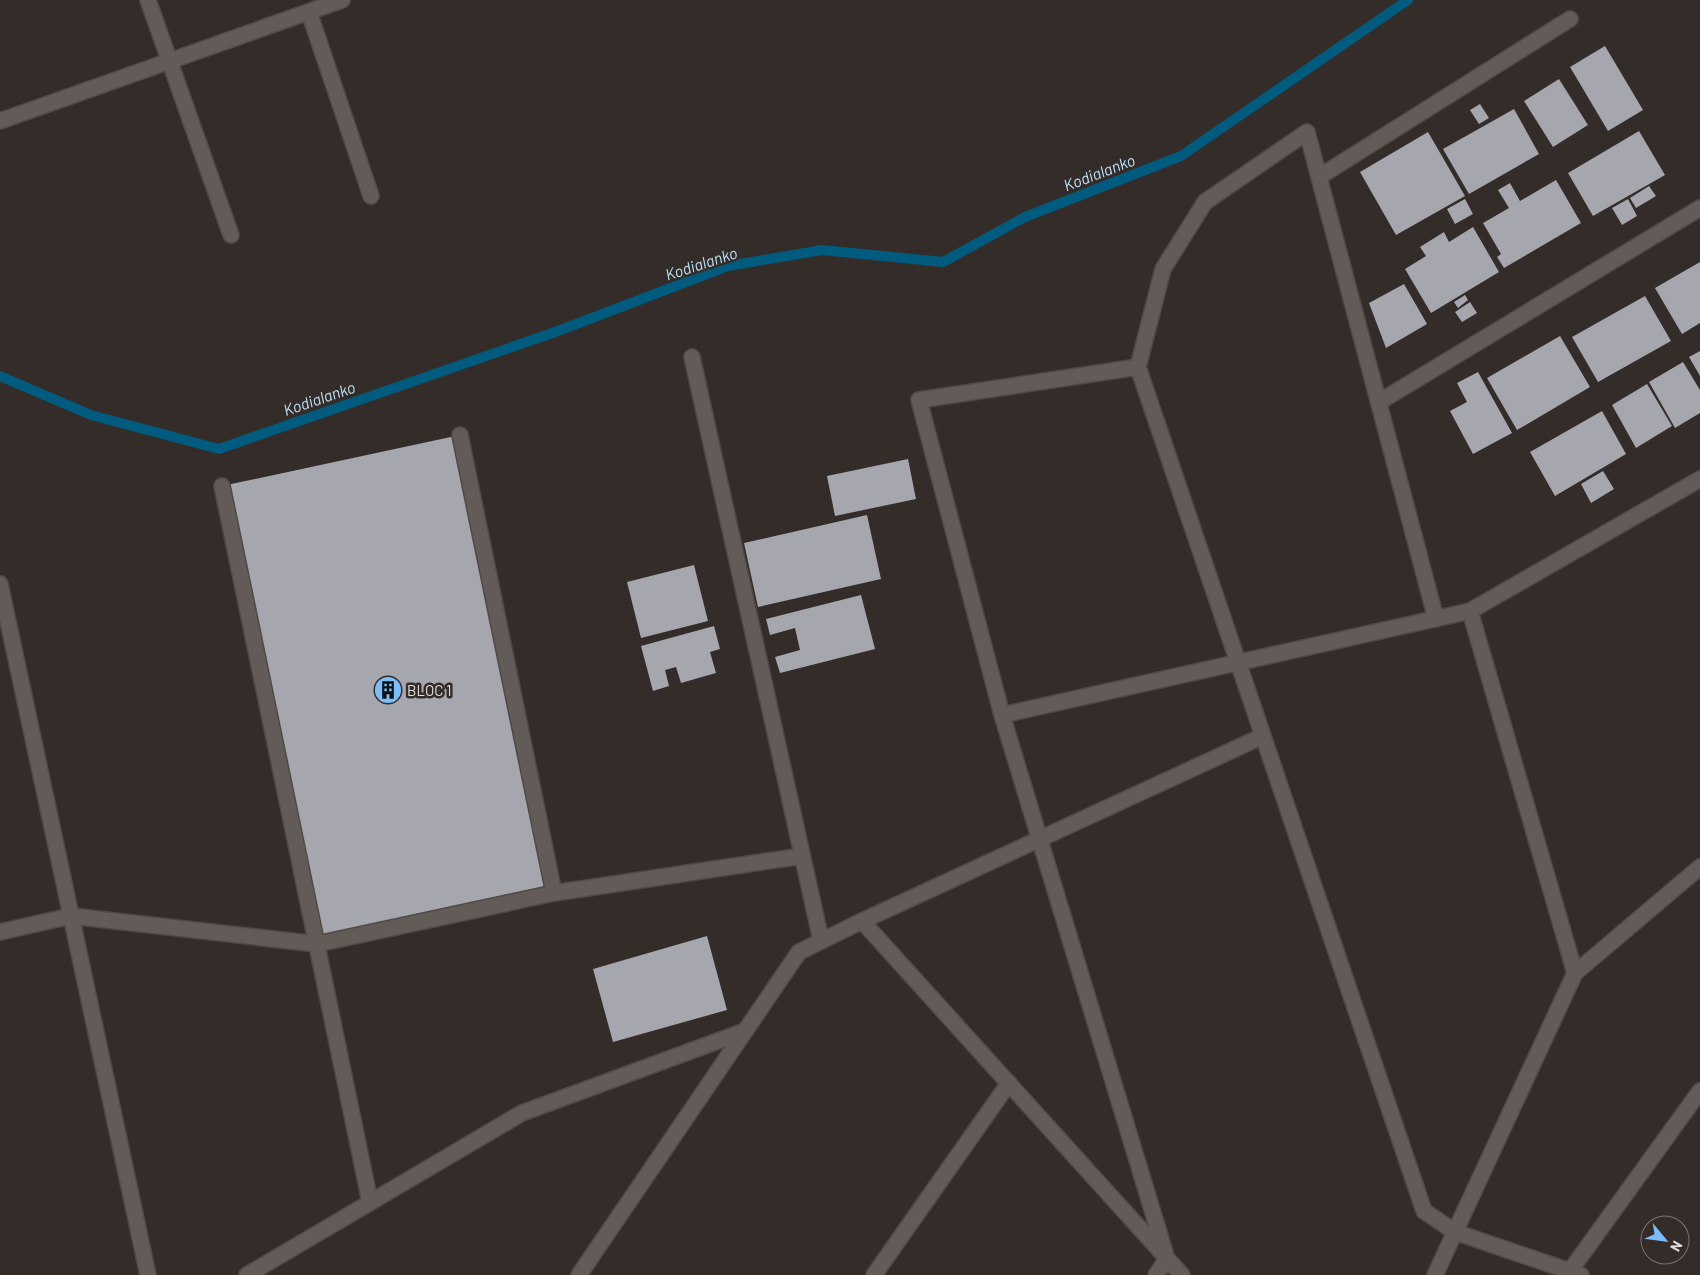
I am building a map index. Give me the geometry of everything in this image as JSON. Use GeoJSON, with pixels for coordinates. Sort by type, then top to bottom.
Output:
{"type":"FeatureCollection","features":[{"type":"Feature","properties":{"kind":"street"},"geometry":{"type":"LineString","coordinates":[[148,0],[231,235]]}},
{"type":"Feature","properties":{"kind":"street"},"geometry":{"type":"LineString","coordinates":[[0,121],[342,0]]}},
{"type":"Feature","properties":{"kind":"street"},"geometry":{"type":"LineString","coordinates":[[309,12],[371,196]]}},
{"type":"Feature","properties":{"kind":"street"},"geometry":{"type":"LineString","coordinates":[[1319,177],[1570,19]]}},
{"type":"Feature","properties":{"kind":"street"},"geometry":{"type":"LineString","coordinates":[[1436,619],[1307,132],[1205,202],[1163,269],[1138,367],[1424,1211],[1455,1232],[1576,1273],[1700,1092]]}},
{"type":"Feature","properties":{"kind":"street"},"geometry":{"type":"LineString","coordinates":[[1379,402],[1700,208]]}},
{"type":"Feature","properties":{"kind":"street"},"geometry":{"type":"LineString","coordinates":[[692,357],[821,940]]}},
{"type":"Feature","properties":{"kind":"street"},"geometry":{"type":"LineString","coordinates":[[1138,367],[919,400],[1002,715],[1167,1259]]}},
{"type":"Feature","properties":{"kind":"street"},"geometry":{"type":"LineString","coordinates":[[460,435],[554,894]]}},
{"type":"Feature","properties":{"kind":"street"},"geometry":{"type":"LineString","coordinates":[[1002,715],[1470,610],[1700,478]]}},
{"type":"Feature","properties":{"kind":"street"},"geometry":{"type":"LineString","coordinates":[[222,486],[370,1202]]}},
{"type":"Feature","properties":{"kind":"street"},"geometry":{"type":"LineString","coordinates":[[0,584],[148,1275]]}},
{"type":"Feature","properties":{"kind":"street"},"geometry":{"type":"LineString","coordinates":[[1470,610],[1576,973]]}},
{"type":"Feature","properties":{"kind":"street"},"geometry":{"type":"LineString","coordinates":[[579,1275],[799,952],[821,940],[1263,736]]}},
{"type":"Feature","properties":{"kind":"street"},"geometry":{"type":"LineString","coordinates":[[0,932],[71,916],[317,944],[554,894],[802,856]]}},
{"type":"Feature","properties":{"kind":"street"},"geometry":{"type":"LineString","coordinates":[[1435,1275],[1576,973],[1700,867]]}},
{"type":"Feature","properties":{"kind":"street"},"geometry":{"type":"LineString","coordinates":[[862,921],[1182,1275]]}},
{"type":"Feature","properties":{"kind":"street"},"geometry":{"type":"LineString","coordinates":[[259,1273],[370,1202],[522,1113],[745,1031]]}},
{"type":"Feature","properties":{"kind":"street"},"geometry":{"type":"LineString","coordinates":[[874,1275],[1009,1083]]}},
{"type":"Feature","properties":{"kind":"street"},"geometry":{"type":"LineString","coordinates":[[1156,1275],[1167,1259]]}},
{"type":"Feature","properties":{"kind":"building"},"geometry":{"type":"Polygon","coordinates":[[[1605,46],[1643,110],[1608,131],[1570,67],[1605,46]]]}},
{"type":"Feature","properties":{"kind":"building"},"geometry":{"type":"Polygon","coordinates":[[[1559,79],[1588,125],[1553,147],[1524,101],[1559,79]]]}},
{"type":"Feature","properties":{"kind":"building"},"geometry":{"type":"Polygon","coordinates":[[[1480,104],[1489,118],[1479,124],[1470,110],[1480,104]]]}},
{"type":"Feature","properties":{"kind":"building"},"geometry":{"type":"Polygon","coordinates":[[[1514,109],[1539,154],[1469,194],[1443,149],[1514,109]]]}},
{"type":"Feature","properties":{"kind":"building"},"geometry":{"type":"Polygon","coordinates":[[[1639,131],[1665,175],[1593,216],[1568,173],[1639,131]]]}},
{"type":"Feature","properties":{"kind":"building"},"geometry":{"type":"Polygon","coordinates":[[[1428,132],[1465,196],[1396,235],[1360,172],[1428,132]]]}},
{"type":"Feature","properties":{"kind":"building"},"geometry":{"type":"Polygon","coordinates":[[[1556,180],[1581,223],[1504,268],[1497,257],[1501,254],[1483,223],[1509,208],[1498,190],[1510,183],[1520,201],[1556,180]]]}},
{"type":"Feature","properties":{"kind":"building"},"geometry":{"type":"Polygon","coordinates":[[[1649,186],[1656,196],[1636,208],[1630,198],[1649,186]]]}},
{"type":"Feature","properties":{"kind":"building"},"geometry":{"type":"Polygon","coordinates":[[[1465,199],[1473,214],[1455,224],[1447,209],[1465,199]]]}},
{"type":"Feature","properties":{"kind":"building"},"geometry":{"type":"Polygon","coordinates":[[[1628,199],[1637,216],[1622,225],[1612,208],[1628,199]]]}},
{"type":"Feature","properties":{"kind":"building"},"geometry":{"type":"Polygon","coordinates":[[[1473,227],[1499,272],[1431,313],[1405,269],[1426,256],[1420,247],[1444,232],[1449,242],[1473,227]]]}},
{"type":"Feature","properties":{"kind":"building"},"geometry":{"type":"Polygon","coordinates":[[[1700,262],[1700,323],[1682,334],[1655,288],[1700,262]]]}},
{"type":"Feature","properties":{"kind":"building"},"geometry":{"type":"Polygon","coordinates":[[[1404,284],[1427,324],[1386,348],[1369,303],[1404,284]]]}},
{"type":"Feature","properties":{"kind":"building"},"geometry":{"type":"Polygon","coordinates":[[[1465,295],[1468,300],[1458,308],[1454,302],[1465,295]]]}},
{"type":"Feature","properties":{"kind":"building"},"geometry":{"type":"Polygon","coordinates":[[[1645,296],[1671,341],[1598,382],[1572,337],[1645,296]]]}},
{"type":"Feature","properties":{"kind":"building"},"geometry":{"type":"Polygon","coordinates":[[[1470,302],[1477,313],[1462,322],[1455,312],[1470,302]]]}},
{"type":"Feature","properties":{"kind":"building"},"geometry":{"type":"Polygon","coordinates":[[[1560,336],[1590,387],[1517,430],[1487,378],[1560,336]]]}},
{"type":"Feature","properties":{"kind":"building"},"geometry":{"type":"Polygon","coordinates":[[[1700,351],[1700,376],[1689,357],[1700,351]]]}},
{"type":"Feature","properties":{"kind":"building"},"geometry":{"type":"Polygon","coordinates":[[[1683,362],[1700,390],[1700,413],[1675,428],[1649,382],[1683,362]]]}},
{"type":"Feature","properties":{"kind":"building"},"geometry":{"type":"Polygon","coordinates":[[[1478,372],[1512,433],[1473,454],[1450,411],[1467,402],[1457,383],[1478,372]]]}},
{"type":"Feature","properties":{"kind":"building"},"geometry":{"type":"Polygon","coordinates":[[[1647,384],[1672,426],[1636,448],[1612,405],[1647,384]]]}},
{"type":"Feature","properties":{"kind":"building"},"geometry":{"type":"Polygon","coordinates":[[[1602,411],[1626,454],[1555,496],[1530,452],[1602,411]]]}},
{"type":"Feature","properties":{"kind":"building","name":"BLOC 1"},"geometry":{"type":"Polygon","coordinates":[[[460,435],[554,893],[317,944],[222,486],[460,435]]]}},
{"type":"Feature","properties":{"kind":"building"},"geometry":{"type":"Polygon","coordinates":[[[908,459],[916,499],[835,516],[827,476],[908,459]]]}},
{"type":"Feature","properties":{"kind":"building"},"geometry":{"type":"Polygon","coordinates":[[[1603,471],[1614,489],[1591,503],[1581,484],[1603,471]]]}},
{"type":"Feature","properties":{"kind":"building"},"geometry":{"type":"Polygon","coordinates":[[[867,515],[881,579],[758,607],[744,543],[867,515]]]}},
{"type":"Feature","properties":{"kind":"building"},"geometry":{"type":"Polygon","coordinates":[[[694,565],[708,621],[641,638],[627,582],[694,565]]]}},
{"type":"Feature","properties":{"kind":"building"},"geometry":{"type":"Polygon","coordinates":[[[861,595],[875,649],[780,673],[775,657],[800,650],[795,628],[770,635],[766,619],[861,595]]]}},
{"type":"Feature","properties":{"kind":"building"},"geometry":{"type":"Polygon","coordinates":[[[714,626],[720,649],[710,652],[716,673],[681,683],[676,667],[665,670],[669,686],[653,691],[641,646],[714,626]]]}},
{"type":"Feature","properties":{"kind":"building"},"geometry":{"type":"Polygon","coordinates":[[[707,936],[727,1010],[613,1042],[593,969],[707,936]]]}},
{"type":"Feature","properties":{"kind":"waterway","name":"Kodialanko"},"geometry":{"type":"LineString","coordinates":[[0,376],[91,415],[219,449],[558,331],[728,266],[822,250],[943,262],[1025,217],[1181,156],[1408,0]]}},
{"type":"Feature","properties":{"kind":"place","name":"BLOC 1"},"geometry":{"type":"Point","coordinates":[388,690]}}]}
